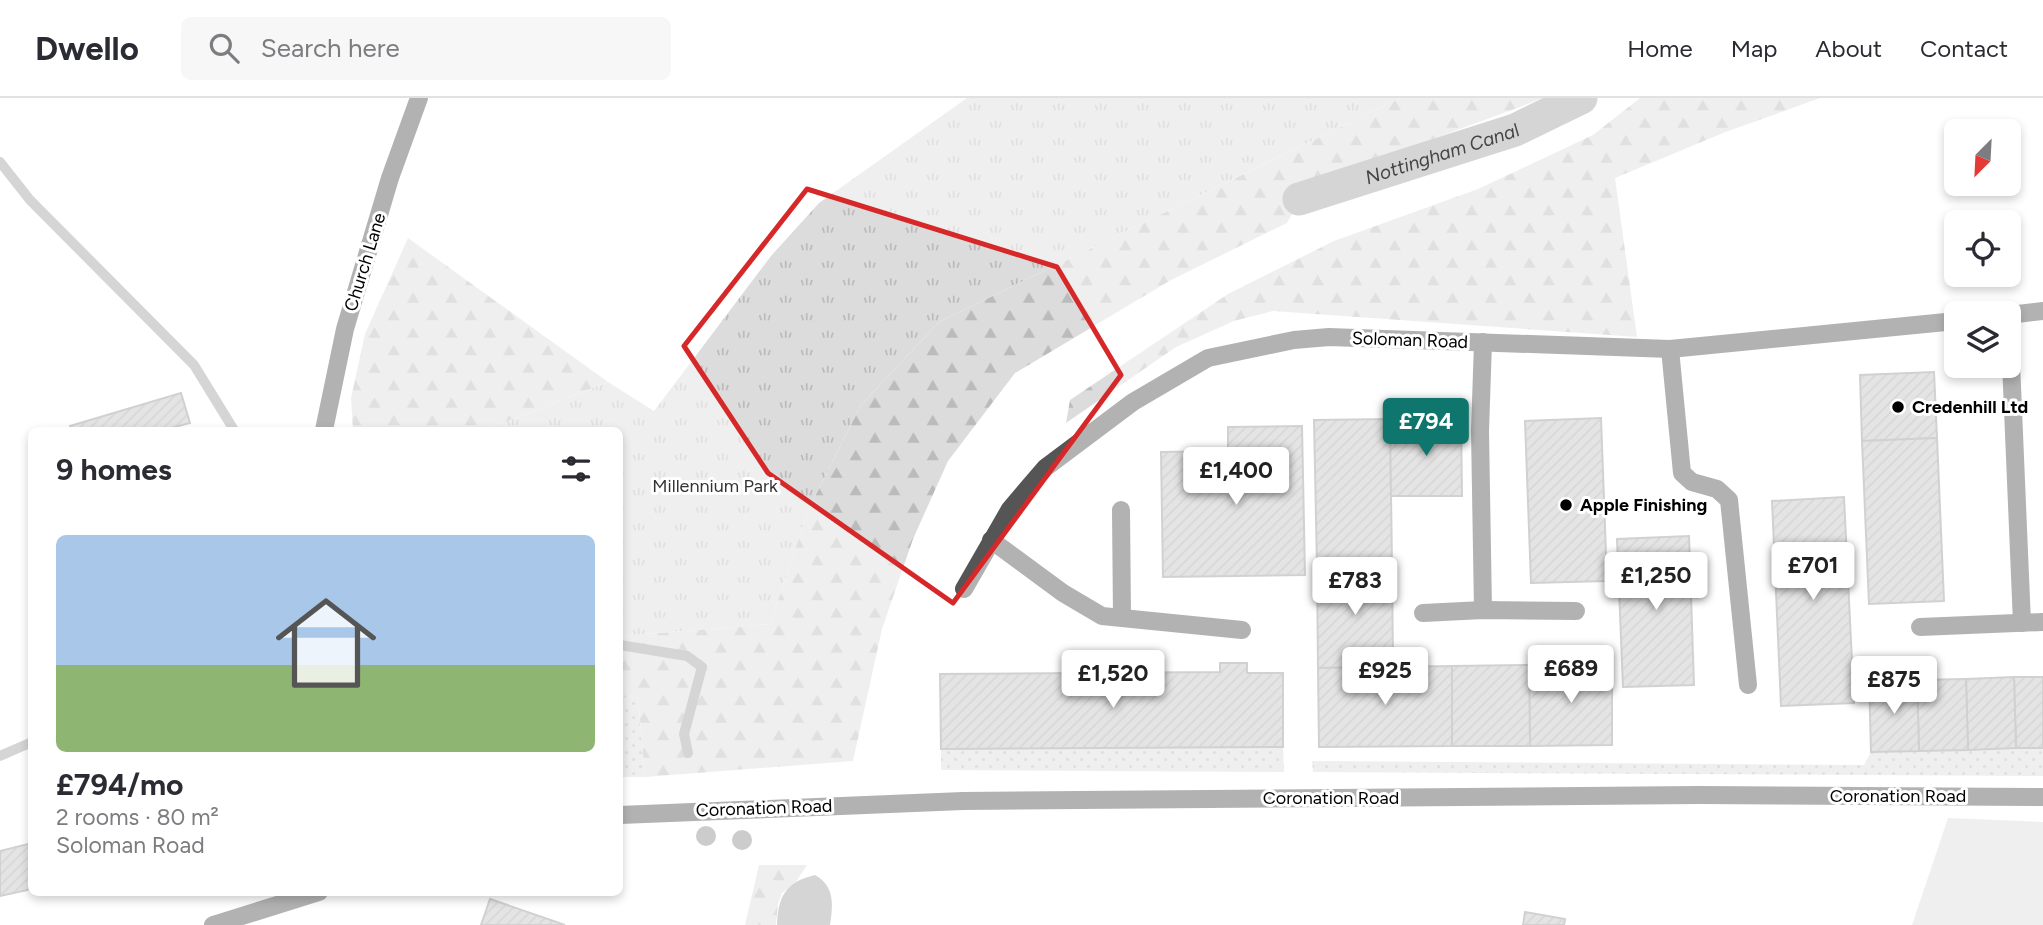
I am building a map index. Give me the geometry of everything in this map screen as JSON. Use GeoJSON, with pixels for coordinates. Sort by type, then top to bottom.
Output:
{"type":"FeatureCollection","features":[{"type":"Feature","properties":{"kind":"street","name":"Church Lane"},"geometry":{"type":"LineString","coordinates":[[325,427],[345,328],[390,178],[419,98]]}},
{"type":"Feature","properties":{"kind":"street"},"geometry":{"type":"LineString","coordinates":[[2021,314],[2043,311]]}},
{"type":"Feature","properties":{"kind":"street","name":"Soloman Road"},"geometry":{"type":"LineString","coordinates":[[964,589],[1010,509],[1045,468],[1133,402],[1208,358],[1294,340],[1329,337],[1670,349],[1944,322]]}},
{"type":"Feature","properties":{"kind":"street"},"geometry":{"type":"LineString","coordinates":[[1483,342],[1480,431],[1483,610]]}},
{"type":"Feature","properties":{"kind":"street"},"geometry":{"type":"LineString","coordinates":[[1670,349],[1682,473],[1692,482],[1717,489],[1730,500],[1748,685]]}},
{"type":"Feature","properties":{"kind":"street"},"geometry":{"type":"LineString","coordinates":[[2012,378],[2022,623]]}},
{"type":"Feature","properties":{"kind":"street"},"geometry":{"type":"LineString","coordinates":[[1121,509],[1122,617]]}},
{"type":"Feature","properties":{"kind":"street"},"geometry":{"type":"LineString","coordinates":[[991,540],[1063,593],[1102,616],[1242,629]]}},
{"type":"Feature","properties":{"kind":"street"},"geometry":{"type":"LineString","coordinates":[[1423,613],[1483,610],[1576,611]]}},
{"type":"Feature","properties":{"kind":"street"},"geometry":{"type":"LineString","coordinates":[[1920,627],[2043,622]]}},
{"type":"Feature","properties":{"kind":"street","name":"Coronation Road"},"geometry":{"type":"LineString","coordinates":[[623,815],[963,800],[1684,795],[2043,797]]}},
{"type":"Feature","properties":{"kind":"street"},"geometry":{"type":"LineString","coordinates":[[213,925],[306,896]]}},
{"type":"Feature","properties":{"kind":"highlighted area"},"geometry":{"type":"Polygon","coordinates":[[[807,189],[1057,267],[1121,375],[953,603],[768,473],[684,346],[807,189]]]}},
{"type":"Feature","properties":{"kind":"green space","name":"Millennium Park"},"geometry":{"type":"Polygon","coordinates":[[[967,98],[1400,98],[939,322],[861,405],[808,510],[770,624],[623,636],[623,427],[493,427],[608,382],[654,411],[771,256],[819,203],[967,98]]]}},
{"type":"Feature","properties":{"kind":"green space"},"geometry":{"type":"Polygon","coordinates":[[[1400,98],[1544,98],[1308,185],[1287,223],[1171,280],[1015,373],[948,461],[913,539],[882,629],[853,761],[645,777],[638,697],[623,698],[623,636],[770,624],[808,510],[861,405],[939,322],[1400,98]]]}},
{"type":"Feature","properties":{"kind":"green space"},"geometry":{"type":"Polygon","coordinates":[[[1640,98],[1820,98],[1723,133],[1615,178],[1637,337],[1273,311],[1234,321],[1176,347],[1066,423],[1070,400],[1228,294],[1334,241],[1478,189],[1593,135],[1640,98]]]}},
{"type":"Feature","properties":{"kind":"green space"},"geometry":{"type":"Polygon","coordinates":[[[408,238],[608,382],[493,427],[353,427],[351,398],[365,334],[408,238]]]}},
{"type":"Feature","properties":{"kind":"green space"},"geometry":{"type":"Polygon","coordinates":[[[638,697],[645,777],[623,777],[623,698],[638,697]]]}},
{"type":"Feature","properties":{"kind":"green space"},"geometry":{"type":"Polygon","coordinates":[[[1283,747],[1284,772],[941,770],[941,749],[1283,747]]]}},
{"type":"Feature","properties":{"kind":"green space"},"geometry":{"type":"Polygon","coordinates":[[[2043,748],[2043,776],[1313,772],[1312,761],[1864,765],[1871,752],[2043,748]]]}},
{"type":"Feature","properties":{"kind":"green space"},"geometry":{"type":"Polygon","coordinates":[[[1948,818],[2043,822],[2043,925],[1912,925],[1948,818]]]}},
{"type":"Feature","properties":{"kind":"green space"},"geometry":{"type":"Polygon","coordinates":[[[759,865],[807,865],[796,882],[782,893],[776,925],[745,925],[759,865]]]}},
{"type":"Feature","properties":{"kind":"shaded area"},"geometry":{"type":"Polygon","coordinates":[[[815,875],[822,879],[829,890],[832,903],[830,925],[777,925],[779,906],[785,892],[797,882],[815,875]]]}},
{"type":"Feature","properties":{"kind":"building","name":"Credenhill Ltd"},"geometry":{"type":"Polygon","coordinates":[[[1934,372],[1937,438],[1862,441],[1860,375],[1934,372]]]}},
{"type":"Feature","properties":{"kind":"building"},"geometry":{"type":"Polygon","coordinates":[[[181,393],[190,423],[175,427],[70,426],[181,393]]]}},
{"type":"Feature","properties":{"kind":"building","name":"Apple Finishing"},"geometry":{"type":"Polygon","coordinates":[[[1601,418],[1607,581],[1531,583],[1525,421],[1601,418]]]}},
{"type":"Feature","properties":{"kind":"building"},"geometry":{"type":"Polygon","coordinates":[[[1390,419],[1392,566],[1317,567],[1314,420],[1390,419]]]}},
{"type":"Feature","properties":{"kind":"building"},"geometry":{"type":"Polygon","coordinates":[[[1390,419],[1461,419],[1462,496],[1391,496],[1390,419]]]}},
{"type":"Feature","properties":{"kind":"building"},"geometry":{"type":"Polygon","coordinates":[[[1302,426],[1305,575],[1163,577],[1161,452],[1228,451],[1228,427],[1302,426]]]}},
{"type":"Feature","properties":{"kind":"building"},"geometry":{"type":"Polygon","coordinates":[[[1937,438],[1944,601],[1869,604],[1862,441],[1937,438]]]}},
{"type":"Feature","properties":{"kind":"building"},"geometry":{"type":"Polygon","coordinates":[[[1844,497],[1854,703],[1781,706],[1772,501],[1844,497]]]}},
{"type":"Feature","properties":{"kind":"building"},"geometry":{"type":"Polygon","coordinates":[[[1689,536],[1694,685],[1623,687],[1617,539],[1689,536]]]}},
{"type":"Feature","properties":{"kind":"building"},"geometry":{"type":"Polygon","coordinates":[[[1392,566],[1393,667],[1318,668],[1317,567],[1392,566]]]}},
{"type":"Feature","properties":{"kind":"building"},"geometry":{"type":"Polygon","coordinates":[[[1220,663],[1247,663],[1247,673],[1283,673],[1283,747],[941,749],[940,674],[1220,672],[1220,663]]]}},
{"type":"Feature","properties":{"kind":"building"},"geometry":{"type":"Polygon","coordinates":[[[1612,664],[1612,745],[1530,746],[1529,665],[1612,664]]]}},
{"type":"Feature","properties":{"kind":"building"},"geometry":{"type":"Polygon","coordinates":[[[1529,665],[1530,746],[1452,746],[1452,666],[1529,665]]]}},
{"type":"Feature","properties":{"kind":"building"},"geometry":{"type":"Polygon","coordinates":[[[1452,666],[1452,746],[1319,747],[1318,668],[1452,666]]]}},
{"type":"Feature","properties":{"kind":"building"},"geometry":{"type":"Polygon","coordinates":[[[2014,677],[2043,677],[2043,748],[2016,748],[2014,677]]]}},
{"type":"Feature","properties":{"kind":"building"},"geometry":{"type":"Polygon","coordinates":[[[2014,677],[2016,748],[1968,750],[1966,679],[2014,677]]]}},
{"type":"Feature","properties":{"kind":"building"},"geometry":{"type":"Polygon","coordinates":[[[1966,679],[1968,750],[1919,751],[1917,680],[1966,679]]]}},
{"type":"Feature","properties":{"kind":"building"},"geometry":{"type":"Polygon","coordinates":[[[1917,680],[1919,751],[1871,752],[1869,681],[1917,680]]]}},
{"type":"Feature","properties":{"kind":"building"},"geometry":{"type":"Polygon","coordinates":[[[28,844],[28,890],[0,896],[0,851],[28,844]]]}},
{"type":"Feature","properties":{"kind":"building"},"geometry":{"type":"Polygon","coordinates":[[[490,899],[565,925],[481,925],[490,899]]]}},
{"type":"Feature","properties":{"kind":"building"},"geometry":{"type":"Polygon","coordinates":[[[1525,912],[1565,919],[1564,925],[1523,925],[1525,912]]]}},
{"type":"Feature","properties":{"kind":"waterway","name":"Nottingham Canal"},"geometry":{"type":"LineString","coordinates":[[1299,199],[1515,130],[1581,98]]}},
{"type":"Feature","properties":{"kind":"waterway"},"geometry":{"type":"LineString","coordinates":[[0,162],[30,200],[194,365],[232,427]]}},
{"type":"Feature","properties":{"kind":"waterway"},"geometry":{"type":"LineString","coordinates":[[623,645],[687,656],[702,667],[684,734],[688,753]]}},
{"type":"Feature","properties":{"kind":"waterway"},"geometry":{"type":"LineString","coordinates":[[0,756],[28,744]]}},
{"type":"Feature","properties":{"kind":"place","name":"Credenhill Ltd"},"geometry":{"type":"Point","coordinates":[1898,407]}},
{"type":"Feature","properties":{"kind":"place","name":"Apple Finishing"},"geometry":{"type":"Point","coordinates":[1566,505]}}]}
